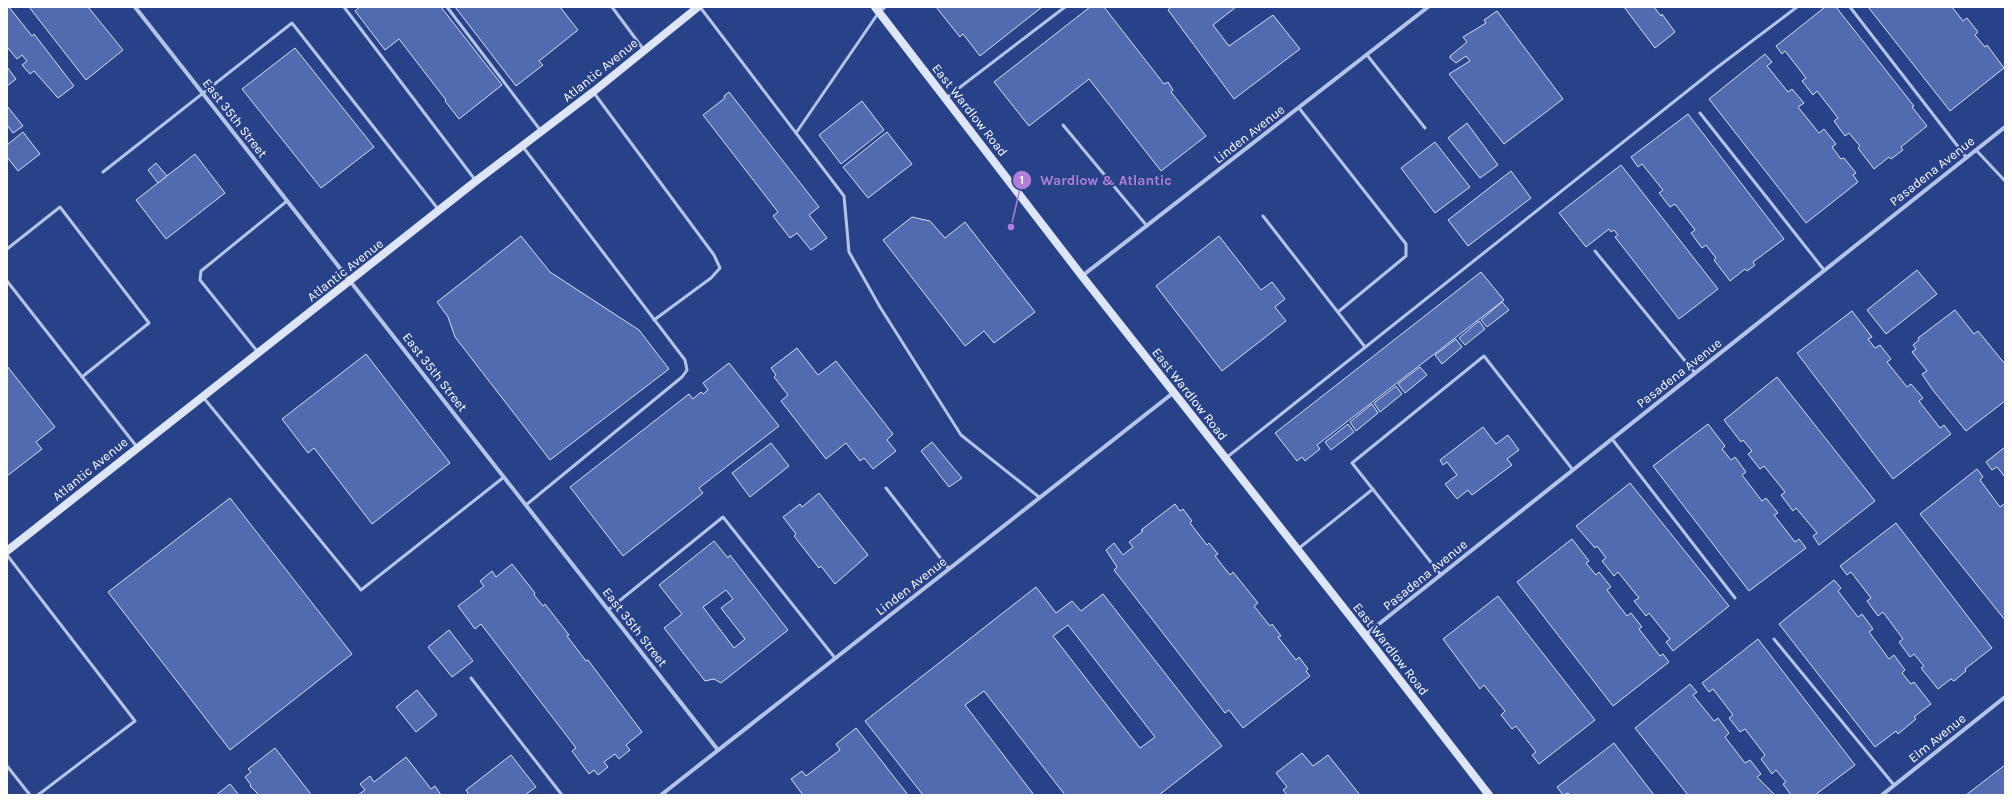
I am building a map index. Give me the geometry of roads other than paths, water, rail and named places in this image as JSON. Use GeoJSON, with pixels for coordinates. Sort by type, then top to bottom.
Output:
{"type":"FeatureCollection","features":[{"type":"Feature","properties":{"kind":"main road","name":"Atlantic Avenue"},"geometry":{"type":"LineString","coordinates":[[7,551],[137,447],[351,281],[522,145],[593,92],[699,7]]}},
{"type":"Feature","properties":{"kind":"main road","name":"East Wardlow Road"},"geometry":{"type":"LineString","coordinates":[[879,9],[1082,276],[1366,635],[1489,795]]}},
{"type":"Feature","properties":{"kind":"street","name":"East 35th Street"},"geometry":{"type":"LineString","coordinates":[[135,7],[718,750]]}},
{"type":"Feature","properties":{"kind":"street","name":"Linden Avenue"},"geometry":{"type":"LineString","coordinates":[[1082,276],[1428,7]]}},
{"type":"Feature","properties":{"kind":"street","name":"Pasadena Avenue"},"geometry":{"type":"LineString","coordinates":[[1366,635],[2005,127]]}},
{"type":"Feature","properties":{"kind":"street","name":"Linden Avenue"},"geometry":{"type":"LineString","coordinates":[[661,795],[1039,497],[1174,393]]}},
{"type":"Feature","properties":{"kind":"street","name":"Elm Avenue"},"geometry":{"type":"LineString","coordinates":[[1882,795],[2005,697]]}},
{"type":"Feature","properties":{"kind":"lane"},"geometry":{"type":"LineString","coordinates":[[344,7],[476,181]]}},
{"type":"Feature","properties":{"kind":"lane"},"geometry":{"type":"LineString","coordinates":[[447,7],[541,131]]}},
{"type":"Feature","properties":{"kind":"lane"},"geometry":{"type":"LineString","coordinates":[[612,7],[644,50]]}},
{"type":"Feature","properties":{"kind":"lane"},"geometry":{"type":"LineString","coordinates":[[699,7],[844,196],[849,252],[880,307],[961,435],[1039,497]]}},
{"type":"Feature","properties":{"kind":"lane"},"geometry":{"type":"LineString","coordinates":[[946,98],[1065,7]]}},
{"type":"Feature","properties":{"kind":"lane"},"geometry":{"type":"LineString","coordinates":[[1225,458],[1715,69],[1798,7]]}},
{"type":"Feature","properties":{"kind":"lane"},"geometry":{"type":"LineString","coordinates":[[1850,7],[1966,157]]}},
{"type":"Feature","properties":{"kind":"lane"},"geometry":{"type":"LineString","coordinates":[[796,133],[879,9]]}},
{"type":"Feature","properties":{"kind":"lane"},"geometry":{"type":"LineString","coordinates":[[103,172],[202,92],[292,23],[440,211]]}},
{"type":"Feature","properties":{"kind":"lane"},"geometry":{"type":"LineString","coordinates":[[1366,55],[1425,128]]}},
{"type":"Feature","properties":{"kind":"lane"},"geometry":{"type":"LineString","coordinates":[[593,92],[714,255],[720,268],[711,278],[654,320]]}},
{"type":"Feature","properties":{"kind":"lane"},"geometry":{"type":"LineString","coordinates":[[1298,108],[1406,244],[1406,256],[1338,312]]}},
{"type":"Feature","properties":{"kind":"lane"},"geometry":{"type":"LineString","coordinates":[[1700,113],[1824,270]]}},
{"type":"Feature","properties":{"kind":"lane"},"geometry":{"type":"LineString","coordinates":[[1063,125],[1147,226]]}},
{"type":"Feature","properties":{"kind":"lane"},"geometry":{"type":"LineString","coordinates":[[522,145],[685,360],[687,370],[682,377],[526,505]]}},
{"type":"Feature","properties":{"kind":"lane"},"geometry":{"type":"LineString","coordinates":[[1976,150],[2005,181]]}},
{"type":"Feature","properties":{"kind":"lane"},"geometry":{"type":"LineString","coordinates":[[258,353],[200,280],[199,276],[201,271],[287,200]]}},
{"type":"Feature","properties":{"kind":"lane"},"geometry":{"type":"LineString","coordinates":[[7,249],[60,207],[149,323],[82,377]]}},
{"type":"Feature","properties":{"kind":"lane"},"geometry":{"type":"LineString","coordinates":[[1263,216],[1366,347]]}},
{"type":"Feature","properties":{"kind":"lane"},"geometry":{"type":"LineString","coordinates":[[1595,251],[1695,373]]}},
{"type":"Feature","properties":{"kind":"lane"},"geometry":{"type":"LineString","coordinates":[[7,281],[137,447]]}},
{"type":"Feature","properties":{"kind":"lane"},"geometry":{"type":"LineString","coordinates":[[1441,575],[1352,463],[1484,356],[1573,470]]}},
{"type":"Feature","properties":{"kind":"lane"},"geometry":{"type":"LineString","coordinates":[[202,396],[361,590],[504,477]]}},
{"type":"Feature","properties":{"kind":"lane"},"geometry":{"type":"LineString","coordinates":[[1612,439],[1735,598]]}},
{"type":"Feature","properties":{"kind":"lane"},"geometry":{"type":"LineString","coordinates":[[886,488],[949,569]]}},
{"type":"Feature","properties":{"kind":"lane"},"geometry":{"type":"LineString","coordinates":[[1298,549],[1373,489]]}},
{"type":"Feature","properties":{"kind":"lane"},"geometry":{"type":"LineString","coordinates":[[608,610],[723,517],[836,658]]}},
{"type":"Feature","properties":{"kind":"lane"},"geometry":{"type":"LineString","coordinates":[[7,556],[135,721],[38,795]]}},
{"type":"Feature","properties":{"kind":"lane"},"geometry":{"type":"LineString","coordinates":[[1774,639],[1894,786]]}},
{"type":"Feature","properties":{"kind":"lane"},"geometry":{"type":"LineString","coordinates":[[471,678],[562,795]]}},
{"type":"Feature","properties":{"kind":"lane"},"geometry":{"type":"LineString","coordinates":[[7,766],[30,795]]}},
{"type":"Feature","properties":{"kind":"place","name":"Wardlow & Atlantic"},"geometry":{"type":"Point","coordinates":[1011,227]}}]}
